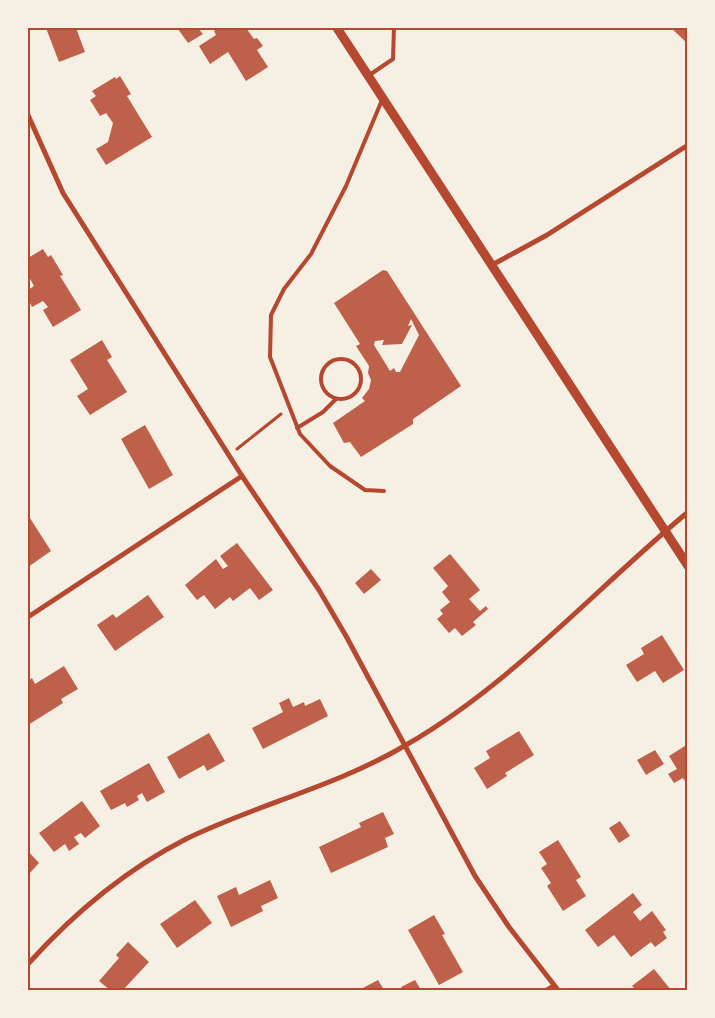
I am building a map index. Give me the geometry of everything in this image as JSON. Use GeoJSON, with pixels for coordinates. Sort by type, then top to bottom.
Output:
{"type":"FeatureCollection","features":[{"type":"Feature","properties":{"kind":"street"},"geometry":{"type":"LineString","coordinates":[[337,28],[688,566]]}},
{"type":"Feature","properties":{"kind":"street"},"geometry":{"type":"LineString","coordinates":[[28,115],[63,193],[242,476],[319,590],[406,746],[475,876],[556,988],[547,990]]}},
{"type":"Feature","properties":{"kind":"street"},"geometry":{"type":"LineString","coordinates":[[492,265],[547,235],[688,146]]}},
{"type":"Feature","properties":{"kind":"street"},"geometry":{"type":"LineString","coordinates":[[28,617],[242,476]]}},
{"type":"Feature","properties":{"kind":"street"},"geometry":{"type":"LineString","coordinates":[[28,964],[87,904],[159,854],[218,826],[360,769],[406,746],[488,689],[688,512]]}},
{"type":"Feature","properties":{"kind":"lane"},"geometry":{"type":"LineString","coordinates":[[368,76],[393,60],[394,28]]}},
{"type":"Feature","properties":{"kind":"lane"},"geometry":{"type":"LineString","coordinates":[[383,98],[346,186],[311,254],[284,289],[271,315],[270,357],[288,409],[300,434],[330,466],[365,490],[384,491]]}},
{"type":"Feature","properties":{"kind":"lane"},"geometry":{"type":"LineString","coordinates":[[297,428],[323,412],[336,399],[349,398],[354,394],[361,383],[359,370],[356,365],[345,359],[338,359],[326,366],[321,378],[325,391],[336,399]]}},
{"type":"Feature","properties":{"kind":"path"},"geometry":{"type":"LineString","coordinates":[[229,455],[288,409]]}},
{"type":"Feature","properties":{"kind":"building"},"geometry":{"type":"Polygon","coordinates":[[[46,28],[76,28],[85,52],[59,62],[46,28]]]}},
{"type":"Feature","properties":{"kind":"building"},"geometry":{"type":"Polygon","coordinates":[[[198,28],[203,34],[188,43],[178,29],[198,28]]]}},
{"type":"Feature","properties":{"kind":"building"},"geometry":{"type":"Polygon","coordinates":[[[218,28],[246,28],[254,39],[257,38],[263,46],[257,50],[268,67],[246,81],[228,52],[210,64],[199,46],[216,35],[214,31],[218,28]]]}},
{"type":"Feature","properties":{"kind":"building"},"geometry":{"type":"Polygon","coordinates":[[[671,28],[688,28],[688,44],[671,28]]]}},
{"type":"Feature","properties":{"kind":"building"},"geometry":{"type":"Polygon","coordinates":[[[120,76],[131,94],[127,96],[152,137],[106,165],[96,149],[108,142],[113,123],[106,113],[100,116],[90,100],[96,96],[92,91],[120,76]]]}},
{"type":"Feature","properties":{"kind":"building"},"geometry":{"type":"Polygon","coordinates":[[[43,249],[48,257],[51,255],[63,275],[60,276],[81,310],[53,327],[43,310],[48,307],[43,301],[32,307],[28,299],[28,290],[34,286],[28,275],[30,269],[28,258],[43,249]]]}},
{"type":"Feature","properties":{"kind":"building"},"geometry":{"type":"Polygon","coordinates":[[[383,270],[387,271],[461,386],[413,419],[413,424],[361,457],[350,442],[344,443],[333,423],[365,401],[362,398],[369,389],[371,380],[368,373],[369,366],[356,346],[360,344],[334,303],[383,270]],[[411,319],[408,326],[412,325],[402,344],[382,345],[384,340],[375,341],[374,345],[390,371],[394,368],[396,372],[400,372],[419,335],[411,319]]]}},
{"type":"Feature","properties":{"kind":"building"},"geometry":{"type":"Polygon","coordinates":[[[102,340],[112,357],[107,360],[127,392],[90,415],[77,396],[88,389],[70,360],[102,340]]]}},
{"type":"Feature","properties":{"kind":"building"},"geometry":{"type":"Polygon","coordinates":[[[145,425],[173,475],[149,489],[121,439],[145,425]]]}},
{"type":"Feature","properties":{"kind":"building"},"geometry":{"type":"Polygon","coordinates":[[[28,515],[51,551],[28,567],[28,515]]]}},
{"type":"Feature","properties":{"kind":"building"},"geometry":{"type":"Polygon","coordinates":[[[237,543],[273,590],[259,600],[250,588],[233,601],[230,597],[215,609],[204,595],[197,600],[185,585],[216,559],[223,569],[228,566],[220,556],[237,543]]]}},
{"type":"Feature","properties":{"kind":"building"},"geometry":{"type":"Polygon","coordinates":[[[450,554],[480,590],[469,599],[480,611],[486,606],[488,609],[473,622],[476,625],[462,636],[455,628],[449,633],[437,619],[443,614],[440,610],[450,602],[442,592],[448,586],[433,568],[450,554]]]}},
{"type":"Feature","properties":{"kind":"building"},"geometry":{"type":"Polygon","coordinates":[[[371,569],[381,580],[364,594],[355,583],[371,569]]]}},
{"type":"Feature","properties":{"kind":"building"},"geometry":{"type":"Polygon","coordinates":[[[148,595],[164,617],[115,651],[97,625],[113,614],[116,618],[148,595]]]}},
{"type":"Feature","properties":{"kind":"building"},"geometry":{"type":"Polygon","coordinates":[[[662,635],[684,670],[663,683],[655,671],[637,682],[626,665],[644,654],[641,648],[662,635]]]}},
{"type":"Feature","properties":{"kind":"building"},"geometry":{"type":"Polygon","coordinates":[[[64,666],[78,689],[61,699],[63,703],[28,725],[28,681],[32,678],[35,684],[64,666]]]}},
{"type":"Feature","properties":{"kind":"building"},"geometry":{"type":"Polygon","coordinates":[[[289,698],[293,707],[304,702],[305,706],[320,699],[328,716],[263,749],[252,728],[283,712],[279,703],[289,698]]]}},
{"type":"Feature","properties":{"kind":"building"},"geometry":{"type":"Polygon","coordinates":[[[519,731],[534,755],[505,773],[507,776],[487,789],[474,768],[490,758],[486,751],[519,731]]]}},
{"type":"Feature","properties":{"kind":"building"},"geometry":{"type":"Polygon","coordinates":[[[209,733],[225,761],[207,771],[204,765],[179,779],[167,757],[209,733]]]}},
{"type":"Feature","properties":{"kind":"building"},"geometry":{"type":"Polygon","coordinates":[[[688,744],[688,786],[683,778],[674,783],[668,774],[677,769],[669,756],[688,744]]]}},
{"type":"Feature","properties":{"kind":"building"},"geometry":{"type":"Polygon","coordinates":[[[655,750],[664,764],[646,775],[637,760],[655,750]]]}},
{"type":"Feature","properties":{"kind":"building"},"geometry":{"type":"Polygon","coordinates":[[[149,763],[165,792],[147,802],[142,793],[137,796],[139,800],[127,807],[125,803],[111,810],[100,791],[149,763]]]}},
{"type":"Feature","properties":{"kind":"building"},"geometry":{"type":"Polygon","coordinates":[[[82,801],[100,826],[85,838],[81,833],[74,837],[79,844],[69,851],[65,844],[54,852],[39,833],[82,801]]]}},
{"type":"Feature","properties":{"kind":"building"},"geometry":{"type":"Polygon","coordinates":[[[383,812],[394,834],[385,838],[388,847],[331,873],[319,847],[361,827],[359,823],[383,812]]]}},
{"type":"Feature","properties":{"kind":"building"},"geometry":{"type":"Polygon","coordinates":[[[620,821],[630,836],[619,843],[609,828],[620,821]]]}},
{"type":"Feature","properties":{"kind":"building"},"geometry":{"type":"Polygon","coordinates":[[[558,840],[581,877],[576,880],[586,896],[563,911],[547,886],[551,883],[541,868],[547,864],[539,852],[558,840]]]}},
{"type":"Feature","properties":{"kind":"building"},"geometry":{"type":"Polygon","coordinates":[[[28,851],[39,863],[28,875],[28,851]]]}},
{"type":"Feature","properties":{"kind":"building"},"geometry":{"type":"Polygon","coordinates":[[[270,880],[278,898],[261,906],[263,911],[231,927],[217,896],[236,887],[239,895],[270,880]]]}},
{"type":"Feature","properties":{"kind":"building"},"geometry":{"type":"Polygon","coordinates":[[[633,893],[642,905],[633,912],[640,921],[652,911],[666,930],[663,932],[667,938],[655,947],[651,942],[631,957],[614,935],[598,947],[585,930],[633,893]]]}},
{"type":"Feature","properties":{"kind":"building"},"geometry":{"type":"Polygon","coordinates":[[[195,900],[212,923],[177,948],[160,924],[195,900]]]}},
{"type":"Feature","properties":{"kind":"building"},"geometry":{"type":"Polygon","coordinates":[[[434,915],[445,934],[442,935],[463,972],[439,985],[408,930],[434,915]]]}},
{"type":"Feature","properties":{"kind":"building"},"geometry":{"type":"Polygon","coordinates":[[[128,942],[149,962],[123,990],[110,990],[99,981],[119,958],[116,955],[128,942]]]}},
{"type":"Feature","properties":{"kind":"building"},"geometry":{"type":"Polygon","coordinates":[[[654,969],[671,990],[636,990],[632,986],[654,969]]]}},
{"type":"Feature","properties":{"kind":"building"},"geometry":{"type":"Polygon","coordinates":[[[378,980],[384,990],[359,990],[378,980]]]}},
{"type":"Feature","properties":{"kind":"building"},"geometry":{"type":"Polygon","coordinates":[[[415,980],[421,990],[403,990],[401,987],[415,980]]]}}]}
